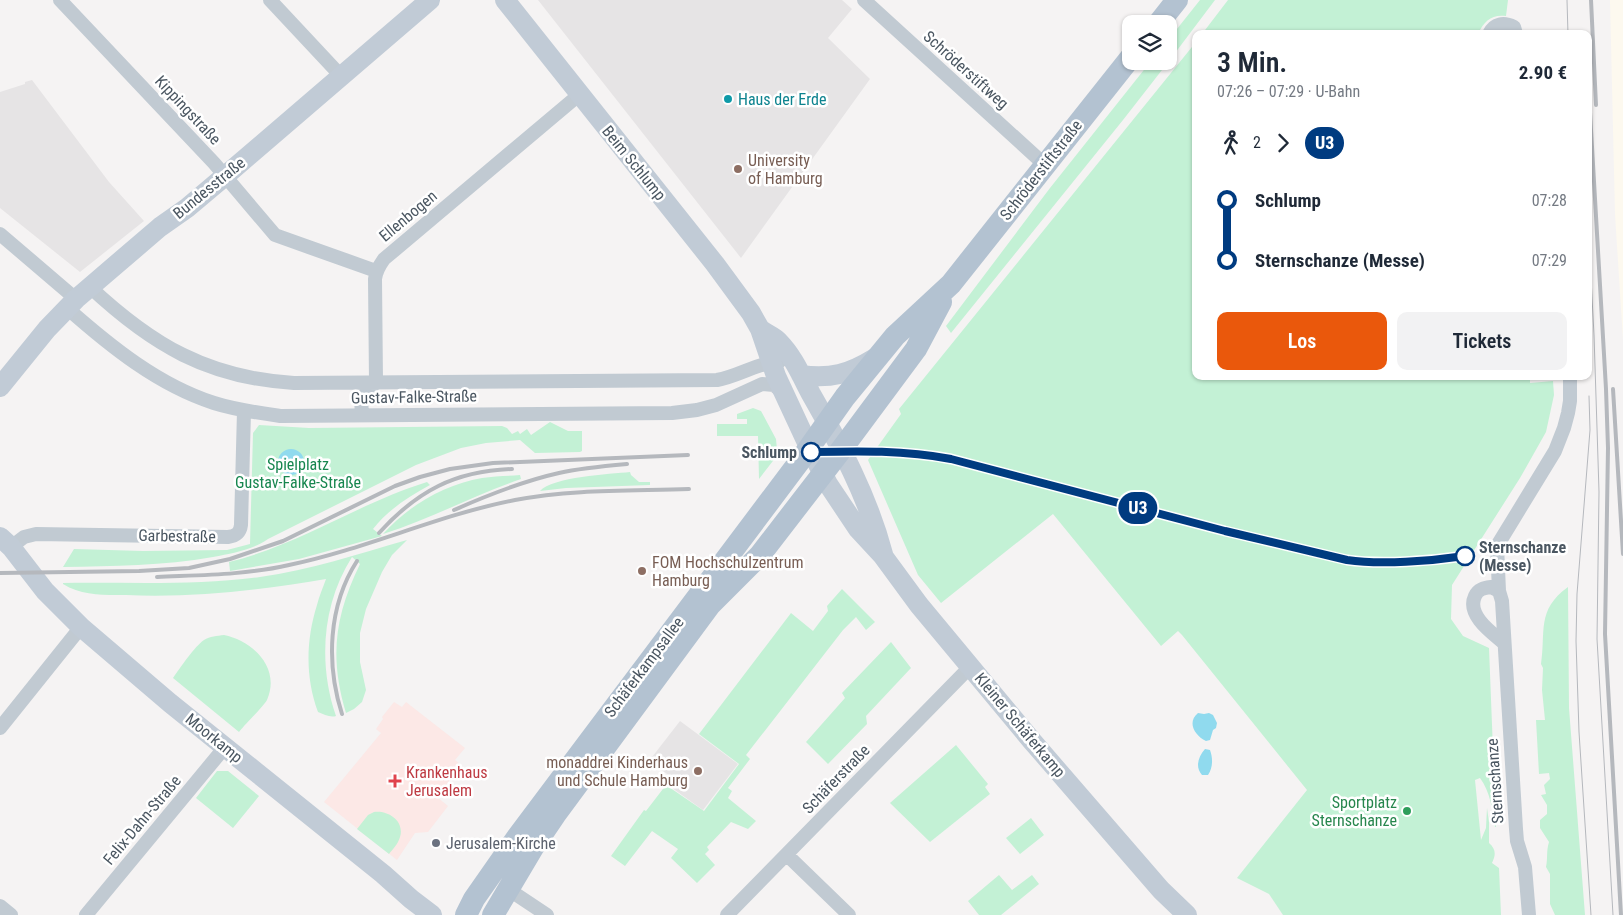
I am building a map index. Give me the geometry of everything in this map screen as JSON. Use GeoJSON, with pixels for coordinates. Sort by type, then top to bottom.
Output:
{"type":"FeatureCollection","features":[{"type":"Feature","properties":{"kind":"main road","name":"Bundesstraße"},"geometry":{"type":"LineString","coordinates":[[0,387],[47,329],[78,298],[342,77],[430,0]]}},
{"type":"Feature","properties":{"kind":"main road","name":"Beim Schlump"},"geometry":{"type":"LineString","coordinates":[[504,0],[715,264],[760,329],[783,393],[823,474]]}},
{"type":"Feature","properties":{"kind":"main road"},"geometry":{"type":"LineString","coordinates":[[1165,15],[1177,0]]}},
{"type":"Feature","properties":{"kind":"main road","name":"Schröderstiftstraße"},"geometry":{"type":"LineString","coordinates":[[826,422],[895,336],[951,284],[1122,68]]}},
{"type":"Feature","properties":{"kind":"main road","name":"Schröderstiftstraße"},"geometry":{"type":"LineString","coordinates":[[841,450],[916,349],[951,284]]}},
{"type":"Feature","properties":{"kind":"main road","name":"Beim Schlump"},"geometry":{"type":"LineString","coordinates":[[760,329],[780,342],[841,450]]}},
{"type":"Feature","properties":{"kind":"main road"},"geometry":{"type":"LineString","coordinates":[[798,371],[820,377],[838,375],[859,368],[879,356]]}},
{"type":"Feature","properties":{"kind":"main road","name":"Schäferkampsallee"},"geometry":{"type":"LineString","coordinates":[[466,915],[474,899],[518,836],[826,422]]}},
{"type":"Feature","properties":{"kind":"main road","name":"Schäferkampsallee"},"geometry":{"type":"LineString","coordinates":[[494,915],[516,894],[534,846],[555,815],[710,605],[760,555],[841,450]]}},
{"type":"Feature","properties":{"kind":"main road","name":"Kleiner Schäferkamp"},"geometry":{"type":"LineString","coordinates":[[841,450],[871,516],[883,556]]}},
{"type":"Feature","properties":{"kind":"main road","name":"Kleiner Schäferkamp"},"geometry":{"type":"LineString","coordinates":[[823,474],[858,529],[883,556],[919,604],[1032,741],[1161,890],[1187,915]]}},
{"type":"Feature","properties":{"kind":"main road","name":"Moorkamp"},"geometry":{"type":"LineString","coordinates":[[5,542],[44,591],[82,627],[225,748],[383,874],[411,900],[432,915]]}},
{"type":"Feature","properties":{"kind":"main road","name":"Kleiner Schäferkamp"},"geometry":{"type":"LineString","coordinates":[[1161,890],[1177,915]]}},
{"type":"Feature","properties":{"kind":"street","name":"Kippingstraße"},"geometry":{"type":"LineString","coordinates":[[60,0],[225,176],[275,235],[376,271]]}},
{"type":"Feature","properties":{"kind":"street"},"geometry":{"type":"LineString","coordinates":[[270,0],[342,77]]}},
{"type":"Feature","properties":{"kind":"street","name":"Schröderstiftweg"},"geometry":{"type":"LineString","coordinates":[[864,0],[1045,165]]}},
{"type":"Feature","properties":{"kind":"street"},"geometry":{"type":"LineString","coordinates":[[1491,30],[1503,23],[1514,27],[1515,30]]}},
{"type":"Feature","properties":{"kind":"street","name":"Ellenbogen"},"geometry":{"type":"LineString","coordinates":[[376,271],[384,259],[580,94]]}},
{"type":"Feature","properties":{"kind":"street","name":"Gustav-Falke-Straße"},"geometry":{"type":"LineString","coordinates":[[0,234],[78,298],[115,310],[156,339],[210,367],[232,374],[270,381],[294,383],[717,380],[733,376],[753,367],[782,361],[798,371]]}},
{"type":"Feature","properties":{"kind":"street"},"geometry":{"type":"LineString","coordinates":[[362,415],[362,399],[376,382],[376,271]]}},
{"type":"Feature","properties":{"kind":"street","name":"Gustav-Falke-Straße"},"geometry":{"type":"LineString","coordinates":[[78,298],[87,326],[164,381],[214,403],[244,411],[281,416],[672,412],[697,410],[716,405],[762,384],[774,385],[783,393]]}},
{"type":"Feature","properties":{"kind":"street","name":"Sternschanze"},"geometry":{"type":"LineString","coordinates":[[1529,915],[1525,867],[1517,841],[1497,546],[1555,451],[1568,413],[1570,380]]}},
{"type":"Feature","properties":{"kind":"street","name":"Garbestraße"},"geometry":{"type":"LineString","coordinates":[[5,542],[31,535],[228,537],[237,535],[241,525],[244,411]]}},
{"type":"Feature","properties":{"kind":"street"},"geometry":{"type":"LineString","coordinates":[[1499,591],[1491,587],[1481,590],[1474,598],[1474,610],[1476,616],[1484,625],[1504,643]]}},
{"type":"Feature","properties":{"kind":"street"},"geometry":{"type":"LineString","coordinates":[[0,728],[82,627]]}},
{"type":"Feature","properties":{"kind":"street","name":"Schäferstraße"},"geometry":{"type":"LineString","coordinates":[[726,915],[971,666]]}},
{"type":"Feature","properties":{"kind":"street","name":"Felix-Dahn-Straße"},"geometry":{"type":"LineString","coordinates":[[86,915],[225,748]]}},
{"type":"Feature","properties":{"kind":"street"},"geometry":{"type":"LineString","coordinates":[[786,855],[848,915]]}},
{"type":"Feature","properties":{"kind":"street"},"geometry":{"type":"LineString","coordinates":[[516,894],[547,915]]}},
{"type":"Feature","properties":{"kind":"street"},"geometry":{"type":"LineString","coordinates":[[0,906],[11,915]]}},
{"type":"Feature","properties":{"kind":"shaded area","name":"University of Hamburg"},"geometry":{"type":"Polygon","coordinates":[[[538,0],[842,0],[852,9],[828,38],[870,79],[741,258],[538,0]]]}},
{"type":"Feature","properties":{"kind":"shaded area"},"geometry":{"type":"Polygon","coordinates":[[[1610,0],[1623,0],[1623,340],[1615,214],[1610,0]]]}},
{"type":"Feature","properties":{"kind":"shaded area"},"geometry":{"type":"Polygon","coordinates":[[[32,80],[109,182],[144,221],[80,272],[0,208],[0,92],[32,80]]]}},
{"type":"Feature","properties":{"kind":"shaded area","name":"Krankenhaus Jerusalem"},"geometry":{"type":"Polygon","coordinates":[[[394,702],[402,707],[406,702],[465,748],[455,760],[461,765],[437,797],[448,806],[428,832],[415,833],[397,860],[324,802],[381,733],[376,729],[383,719],[382,717],[394,702]]]}},
{"type":"Feature","properties":{"kind":"shaded area","name":"monaddrei Kinderhaus und Schule Hamburg"},"geometry":{"type":"Polygon","coordinates":[[[680,721],[738,764],[703,810],[665,783],[670,776],[649,761],[680,721]]]}},
{"type":"Feature","properties":{"kind":"green space"},"geometry":{"type":"Polygon","coordinates":[[[1200,0],[1215,0],[1192,30],[1177,50],[1177,29],[1200,0]]]}},
{"type":"Feature","properties":{"kind":"green space"},"geometry":{"type":"Polygon","coordinates":[[[1228,0],[1508,0],[1506,16],[1497,16],[1489,19],[1480,30],[1205,30],[1228,0]]]}},
{"type":"Feature","properties":{"kind":"green space"},"geometry":{"type":"Polygon","coordinates":[[[1192,47],[1192,380],[1530,380],[1530,383],[1553,381],[1554,395],[1546,432],[1520,478],[1452,585],[1451,619],[1463,636],[1489,648],[1496,827],[1486,789],[1480,778],[1475,780],[1481,840],[1486,828],[1487,808],[1489,843],[1495,852],[1492,863],[1499,868],[1501,915],[1283,915],[1269,894],[1237,878],[1307,790],[1182,635],[1178,631],[1161,646],[1053,514],[941,603],[918,575],[868,460],[901,414],[899,409],[1173,70],[1177,70],[1177,65],[1192,47]]]}},
{"type":"Feature","properties":{"kind":"green space"},"geometry":{"type":"Polygon","coordinates":[[[1144,70],[1162,70],[951,333],[946,326],[1050,188],[1144,70]]]}},
{"type":"Feature","properties":{"kind":"green space"},"geometry":{"type":"Polygon","coordinates":[[[753,408],[761,411],[776,439],[777,450],[776,457],[759,479],[758,436],[717,436],[717,424],[747,424],[747,419],[737,419],[737,414],[753,408]]]}},
{"type":"Feature","properties":{"kind":"green space","name":"Spielplatz Gustav-Falke-Straße"},"geometry":{"type":"Polygon","coordinates":[[[550,422],[568,431],[582,431],[582,451],[535,453],[520,440],[486,443],[461,448],[416,465],[262,543],[242,551],[176,562],[63,567],[74,549],[143,551],[227,550],[250,544],[253,433],[259,425],[309,428],[502,426],[507,428],[512,434],[518,431],[520,434],[527,429],[531,435],[550,422]]]}},
{"type":"Feature","properties":{"kind":"green space"},"geometry":{"type":"Polygon","coordinates":[[[630,472],[639,482],[650,482],[650,485],[566,488],[540,491],[546,486],[568,479],[630,472]]]}},
{"type":"Feature","properties":{"kind":"green space"},"geometry":{"type":"Polygon","coordinates":[[[520,475],[521,479],[383,534],[416,505],[441,491],[482,478],[520,475]]]}},
{"type":"Feature","properties":{"kind":"green space"},"geometry":{"type":"Polygon","coordinates":[[[427,482],[430,485],[399,504],[373,529],[382,536],[299,559],[230,571],[229,562],[255,555],[280,545],[377,501],[427,482]]]}},
{"type":"Feature","properties":{"kind":"green space"},"geometry":{"type":"Polygon","coordinates":[[[407,540],[392,555],[382,572],[366,609],[360,633],[360,662],[366,690],[362,702],[346,713],[336,655],[340,619],[360,564],[352,557],[334,594],[329,614],[325,655],[330,696],[336,716],[327,716],[318,712],[309,672],[308,658],[313,618],[326,579],[251,590],[151,596],[93,594],[78,591],[63,584],[186,583],[260,577],[316,566],[407,540]]]}},
{"type":"Feature","properties":{"kind":"green space"},"geometry":{"type":"Polygon","coordinates":[[[1568,587],[1569,708],[1585,915],[1555,915],[1550,904],[1550,874],[1546,867],[1549,842],[1540,828],[1540,820],[1547,814],[1547,805],[1541,795],[1546,794],[1544,785],[1550,779],[1549,773],[1539,774],[1536,720],[1545,720],[1542,690],[1543,668],[1541,664],[1544,622],[1551,604],[1568,587]]]}},
{"type":"Feature","properties":{"kind":"green space"},"geometry":{"type":"Polygon","coordinates":[[[842,589],[875,622],[866,630],[856,617],[843,630],[746,755],[750,759],[728,788],[732,791],[728,798],[756,821],[748,829],[731,822],[707,847],[709,850],[705,854],[715,865],[697,883],[671,858],[678,849],[652,831],[625,866],[611,856],[644,810],[646,811],[666,785],[704,811],[739,764],[699,734],[791,613],[813,631],[828,611],[827,606],[842,589]]]}},
{"type":"Feature","properties":{"kind":"green space"},"geometry":{"type":"Polygon","coordinates":[[[224,635],[245,643],[254,650],[262,658],[270,677],[267,700],[239,732],[173,678],[200,643],[214,636],[224,635]]]}},
{"type":"Feature","properties":{"kind":"green space"},"geometry":{"type":"Polygon","coordinates":[[[891,642],[911,668],[866,716],[867,724],[828,764],[806,742],[845,698],[842,693],[891,642]]]}},
{"type":"Feature","properties":{"kind":"green space"},"geometry":{"type":"Polygon","coordinates":[[[956,745],[988,784],[985,787],[990,794],[930,842],[890,803],[956,745]]]}},
{"type":"Feature","properties":{"kind":"green space"},"geometry":{"type":"Polygon","coordinates":[[[217,771],[228,771],[259,796],[233,828],[196,798],[217,771]]]}},
{"type":"Feature","properties":{"kind":"green space"},"geometry":{"type":"Polygon","coordinates":[[[374,812],[390,815],[400,826],[399,840],[389,854],[357,829],[368,815],[374,812]]]}},
{"type":"Feature","properties":{"kind":"green space"},"geometry":{"type":"Polygon","coordinates":[[[1031,818],[1044,835],[1020,854],[1006,838],[1031,818]]]}},
{"type":"Feature","properties":{"kind":"green space"},"geometry":{"type":"Polygon","coordinates":[[[999,875],[1012,890],[1032,875],[1039,884],[1001,915],[979,915],[968,901],[999,875]]]}},
{"type":"Feature","properties":{"kind":"water"},"geometry":{"type":"Polygon","coordinates":[[[291,449],[300,453],[304,462],[300,471],[291,475],[282,471],[278,462],[282,453],[291,449]]]}},
{"type":"Feature","properties":{"kind":"water"},"geometry":{"type":"Polygon","coordinates":[[[1198,713],[1213,715],[1217,723],[1210,740],[1206,741],[1193,728],[1193,720],[1198,713]]]}},
{"type":"Feature","properties":{"kind":"water"},"geometry":{"type":"Polygon","coordinates":[[[1205,749],[1210,750],[1212,763],[1208,775],[1202,775],[1198,762],[1205,749]]]}},
{"type":"Feature","properties":{"kind":"tram line"},"geometry":{"type":"LineString","coordinates":[[1567,0],[1568,30]]}},
{"type":"Feature","properties":{"kind":"tram line"},"geometry":{"type":"LineString","coordinates":[[1592,297],[1599,492],[1597,639],[1613,915]]}},
{"type":"Feature","properties":{"kind":"tram line"},"geometry":{"type":"LineString","coordinates":[[1589,396],[1590,430],[1577,594],[1576,641],[1579,732],[1591,915]]}},
{"type":"Feature","properties":{"kind":"railway"},"geometry":{"type":"LineString","coordinates":[[1591,0],[1596,105]]}},
{"type":"Feature","properties":{"kind":"railway"},"geometry":{"type":"LineString","coordinates":[[1592,147],[1608,448],[1605,634],[1621,915]]}},
{"type":"Feature","properties":{"kind":"railway"},"geometry":{"type":"LineString","coordinates":[[1613,389],[1623,554]]}},
{"type":"Feature","properties":{"kind":"railway"},"geometry":{"type":"LineString","coordinates":[[0,573],[139,571],[189,568],[230,559],[283,541],[395,486],[450,469],[493,463],[688,455]]}},
{"type":"Feature","properties":{"kind":"railway"},"geometry":{"type":"LineString","coordinates":[[454,510],[506,489],[546,476],[584,468],[627,464]]}},
{"type":"Feature","properties":{"kind":"railway"},"geometry":{"type":"LineString","coordinates":[[379,533],[408,506],[438,486],[473,474],[512,469]]}},
{"type":"Feature","properties":{"kind":"railway"},"geometry":{"type":"LineString","coordinates":[[157,577],[240,573],[289,565],[346,550],[486,506],[536,496],[623,490],[689,489]]}},
{"type":"Feature","properties":{"kind":"railway"},"geometry":{"type":"LineString","coordinates":[[342,714],[334,675],[333,636],[335,616],[340,597],[347,578],[357,561]]}},
{"type":"Feature","properties":{"kind":"metro line","name":"U3"},"geometry":{"type":"LineString","coordinates":[[811,452],[891,451],[951,459],[1225,531],[1347,560],[1364,562],[1403,561],[1465,556]]}},
{"type":"Feature","properties":{"kind":"place","name":"Haus der Erde"},"geometry":{"type":"Point","coordinates":[728,99]}},
{"type":"Feature","properties":{"kind":"place","name":"University of Hamburg"},"geometry":{"type":"Point","coordinates":[738,169]}},
{"type":"Feature","properties":{"kind":"place","name":"Schlump"},"geometry":{"type":"Point","coordinates":[811,452]}},
{"type":"Feature","properties":{"kind":"place","name":"Sternschanze (Messe)"},"geometry":{"type":"Point","coordinates":[1465,556]}},
{"type":"Feature","properties":{"kind":"place","name":"FOM Hochschulzentrum Hamburg"},"geometry":{"type":"Point","coordinates":[642,571]}},
{"type":"Feature","properties":{"kind":"place","name":"monaddrei Kinderhaus und Schule Hamburg"},"geometry":{"type":"Point","coordinates":[698,771]}},
{"type":"Feature","properties":{"kind":"place","name":"Krankenhaus Jerusalem"},"geometry":{"type":"Point","coordinates":[395,781]}},
{"type":"Feature","properties":{"kind":"place","name":"Sportplatz Sternschanze"},"geometry":{"type":"Point","coordinates":[1407,811]}},
{"type":"Feature","properties":{"kind":"place","name":"Jerusalem-Kirche"},"geometry":{"type":"Point","coordinates":[436,843]}}]}
